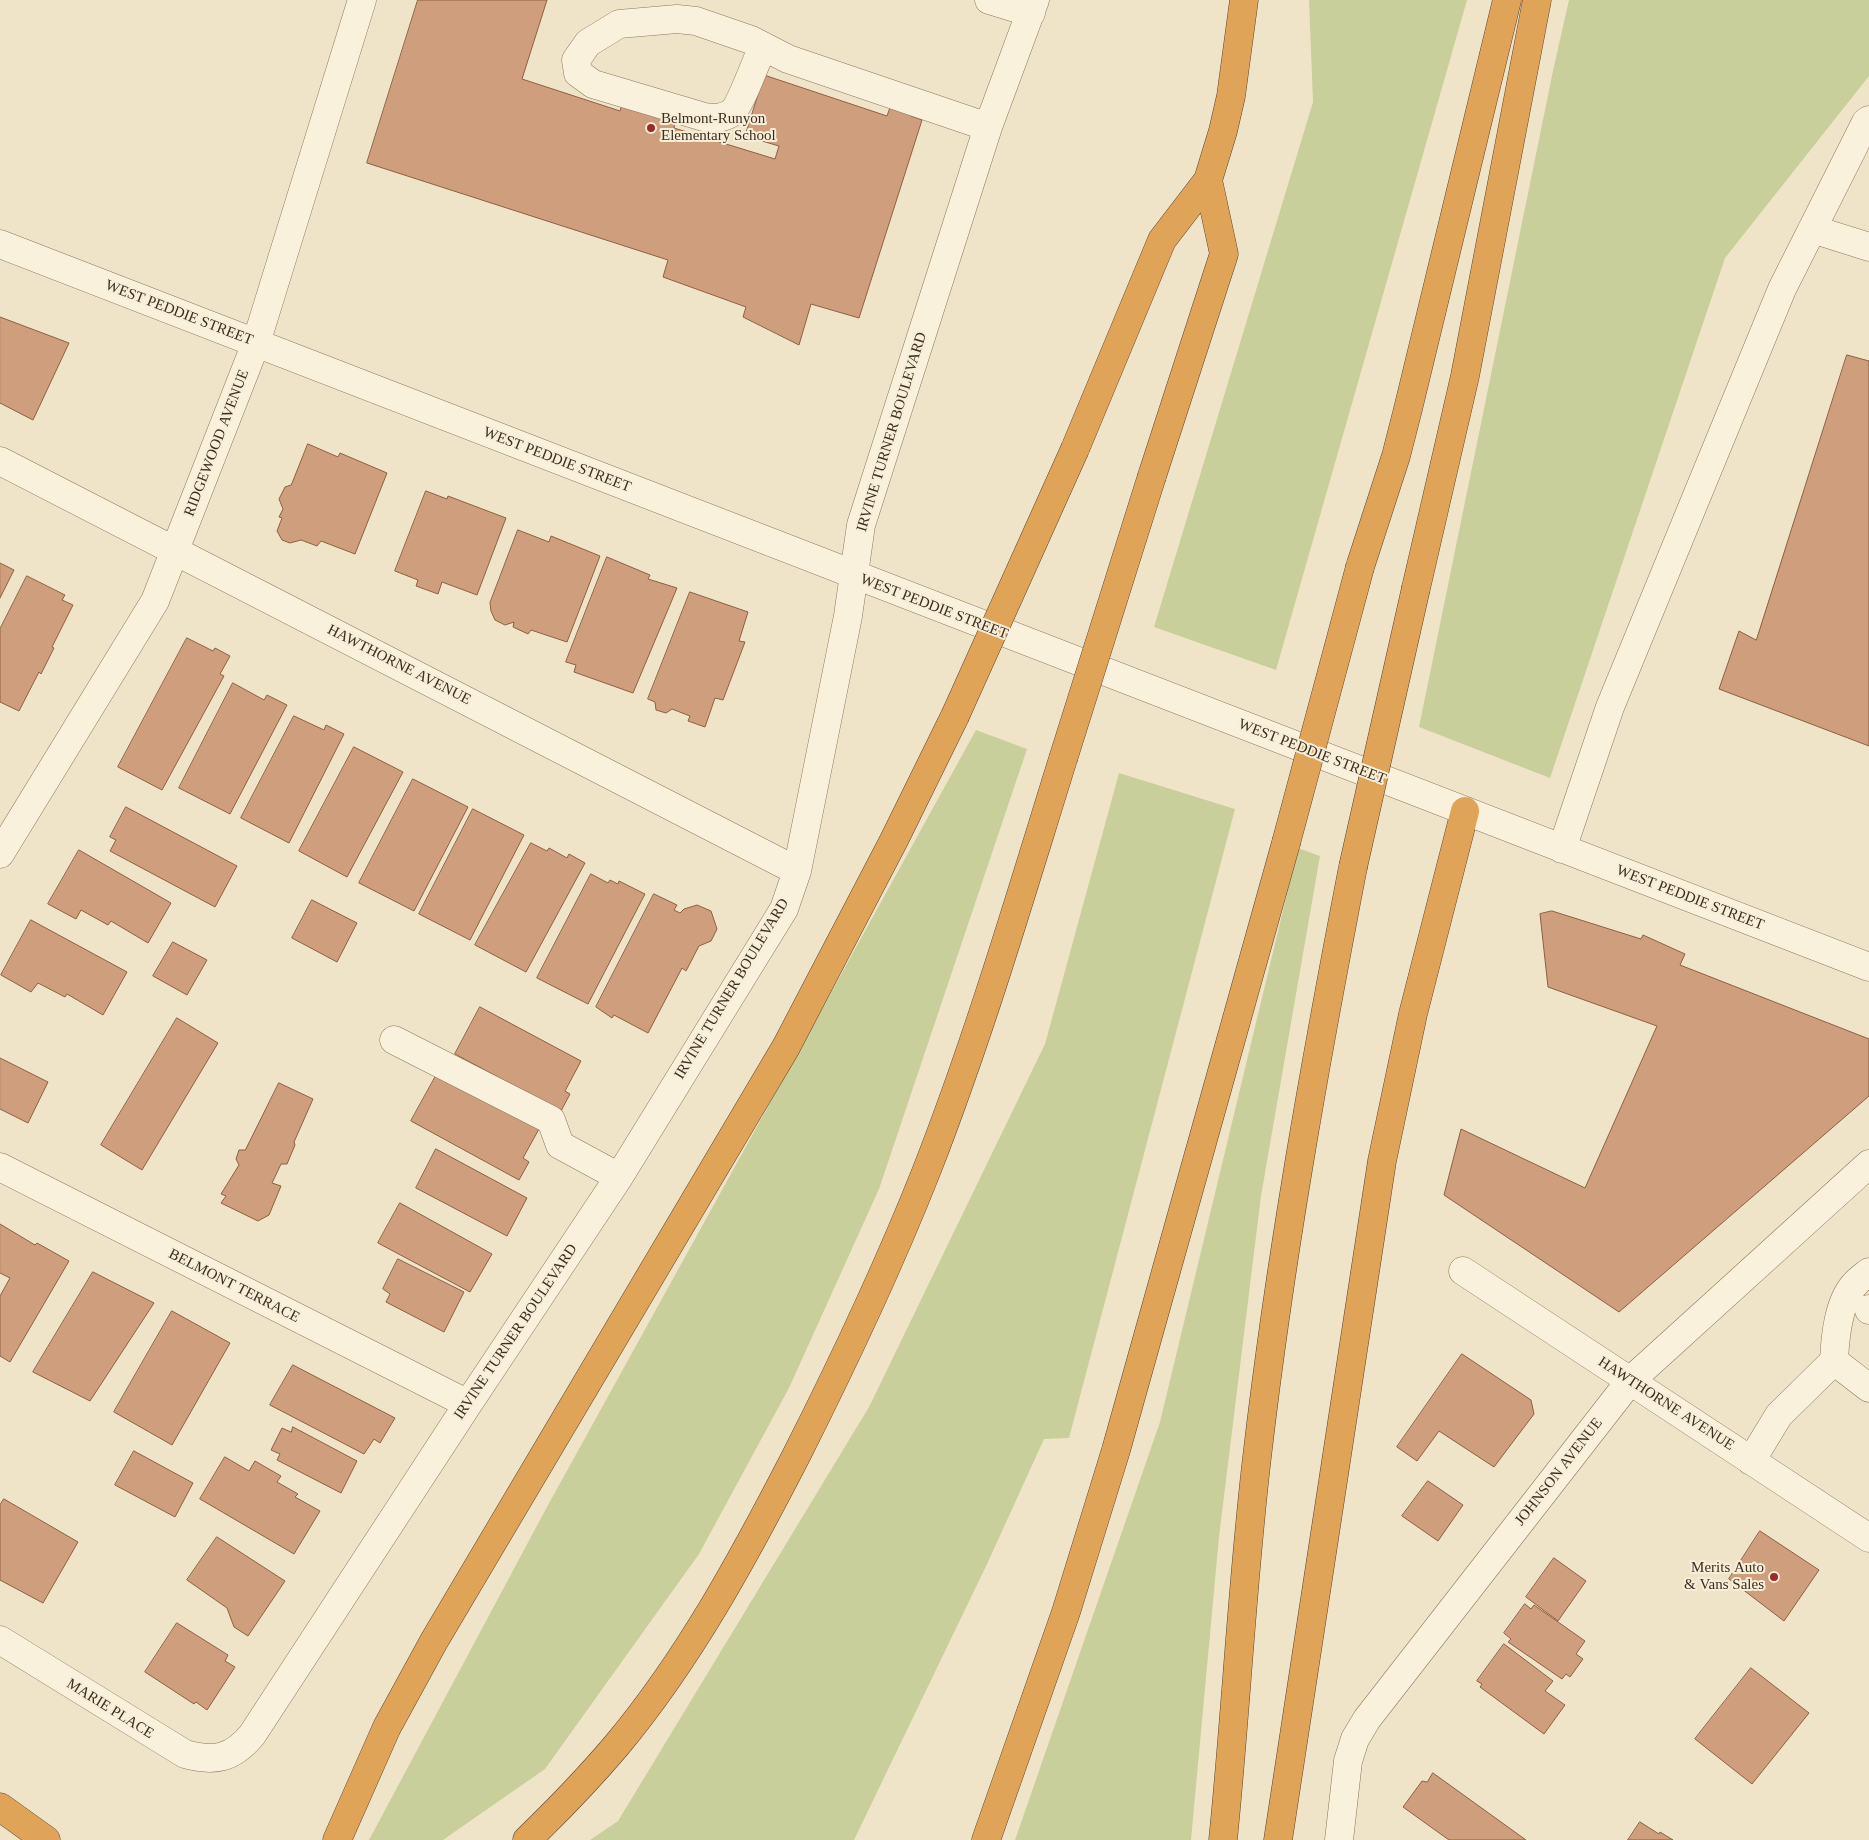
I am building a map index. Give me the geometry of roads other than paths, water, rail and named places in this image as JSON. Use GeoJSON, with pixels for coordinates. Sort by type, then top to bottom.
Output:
{"type":"FeatureCollection","features":[{"type":"Feature","properties":{"kind":"highway"},"geometry":{"type":"LineString","coordinates":[[337,1840],[387,1728],[434,1641],[786,1047],[894,840],[955,716],[1075,449],[1162,240],[1208,180],[1223,131],[1231,96],[1244,0]]}},
{"type":"Feature","properties":{"kind":"highway"},"geometry":{"type":"LineString","coordinates":[[986,1840],[1066,1612],[1116,1450],[1286,842],[1360,567],[1396,456],[1508,0]]}},
{"type":"Feature","properties":{"kind":"highway"},"geometry":{"type":"LineString","coordinates":[[1223,1840],[1248,1532],[1265,1388],[1300,1153],[1352,867],[1465,376],[1537,0]]}},
{"type":"Feature","properties":{"kind":"highway"},"geometry":{"type":"LineString","coordinates":[[528,1840],[582,1785],[617,1745],[650,1702],[684,1653],[750,1545],[808,1432],[866,1311],[929,1164],[978,1028],[1224,254],[1208,180]]}},
{"type":"Feature","properties":{"kind":"highway"},"geometry":{"type":"LineString","coordinates":[[1278,1840],[1382,1161],[1413,1014],[1465,812]]}},
{"type":"Feature","properties":{"kind":"highway"},"geometry":{"type":"LineString","coordinates":[[0,1807],[46,1840]]}},
{"type":"Feature","properties":{"kind":"street","name":"RIDGEWOOD AVENUE"},"geometry":{"type":"LineString","coordinates":[[0,854],[155,601],[256,343],[362,0]]}},
{"type":"Feature","properties":{"kind":"street"},"geometry":{"type":"LineString","coordinates":[[989,0],[1033,7]]}},
{"type":"Feature","properties":{"kind":"street","name":"IRVINE TURNER BOULEVARD"},"geometry":{"type":"LineString","coordinates":[[226,1756],[236,1751],[252,1735],[619,1177],[784,909],[797,872],[848,616],[861,524],[988,127],[1033,7]]}},
{"type":"Feature","properties":{"kind":"street"},"geometry":{"type":"LineString","coordinates":[[763,46],[732,113],[720,118],[704,117],[593,84],[578,73],[576,60],[588,43],[619,24],[658,20],[696,21],[751,40],[763,46],[788,59],[988,127]]}},
{"type":"Feature","properties":{"kind":"street"},"geometry":{"type":"LineString","coordinates":[[1562,849],[1610,707],[1782,289],[1866,122],[1869,120]]}},
{"type":"Feature","properties":{"kind":"street"},"geometry":{"type":"LineString","coordinates":[[1812,229],[1869,247]]}},
{"type":"Feature","properties":{"kind":"street","name":"WEST PEDDIE STREET"},"geometry":{"type":"LineString","coordinates":[[0,244],[854,576],[1869,967]]}},
{"type":"Feature","properties":{"kind":"street","name":"HAWTHORNE AVENUE"},"geometry":{"type":"LineString","coordinates":[[0,460],[797,872]]}},
{"type":"Feature","properties":{"kind":"street"},"geometry":{"type":"LineString","coordinates":[[394,1040],[551,1120],[560,1145],[619,1177]]}},
{"type":"Feature","properties":{"kind":"street","name":"JOHNSON AVENUE"},"geometry":{"type":"LineString","coordinates":[[1339,1840],[1348,1761],[1355,1738],[1367,1718],[1630,1380],[1869,1164]]}},
{"type":"Feature","properties":{"kind":"street","name":"BELMONT TERRACE"},"geometry":{"type":"LineString","coordinates":[[0,1167],[468,1404]]}},
{"type":"Feature","properties":{"kind":"street","name":"HAWTHORNE AVENUE"},"geometry":{"type":"LineString","coordinates":[[1463,1271],[1869,1538]]}},
{"type":"Feature","properties":{"kind":"street"},"geometry":{"type":"LineString","coordinates":[[1751,1460],[1779,1415],[1834,1361],[1835,1336],[1845,1303],[1853,1286],[1869,1272]]}},
{"type":"Feature","properties":{"kind":"street"},"geometry":{"type":"LineString","coordinates":[[1834,1361],[1869,1388]]}},
{"type":"Feature","properties":{"kind":"street","name":"MARIE PLACE"},"geometry":{"type":"LineString","coordinates":[[0,1640],[185,1754],[201,1758],[226,1756]]}},
{"type":"Feature","properties":{"kind":"place","name":"Belmont-Runyon Elementary School"},"geometry":{"type":"Point","coordinates":[651,128]}},
{"type":"Feature","properties":{"kind":"place","name":"Merits Auto & Vans Sales"},"geometry":{"type":"Point","coordinates":[1774,1577]}}]}
